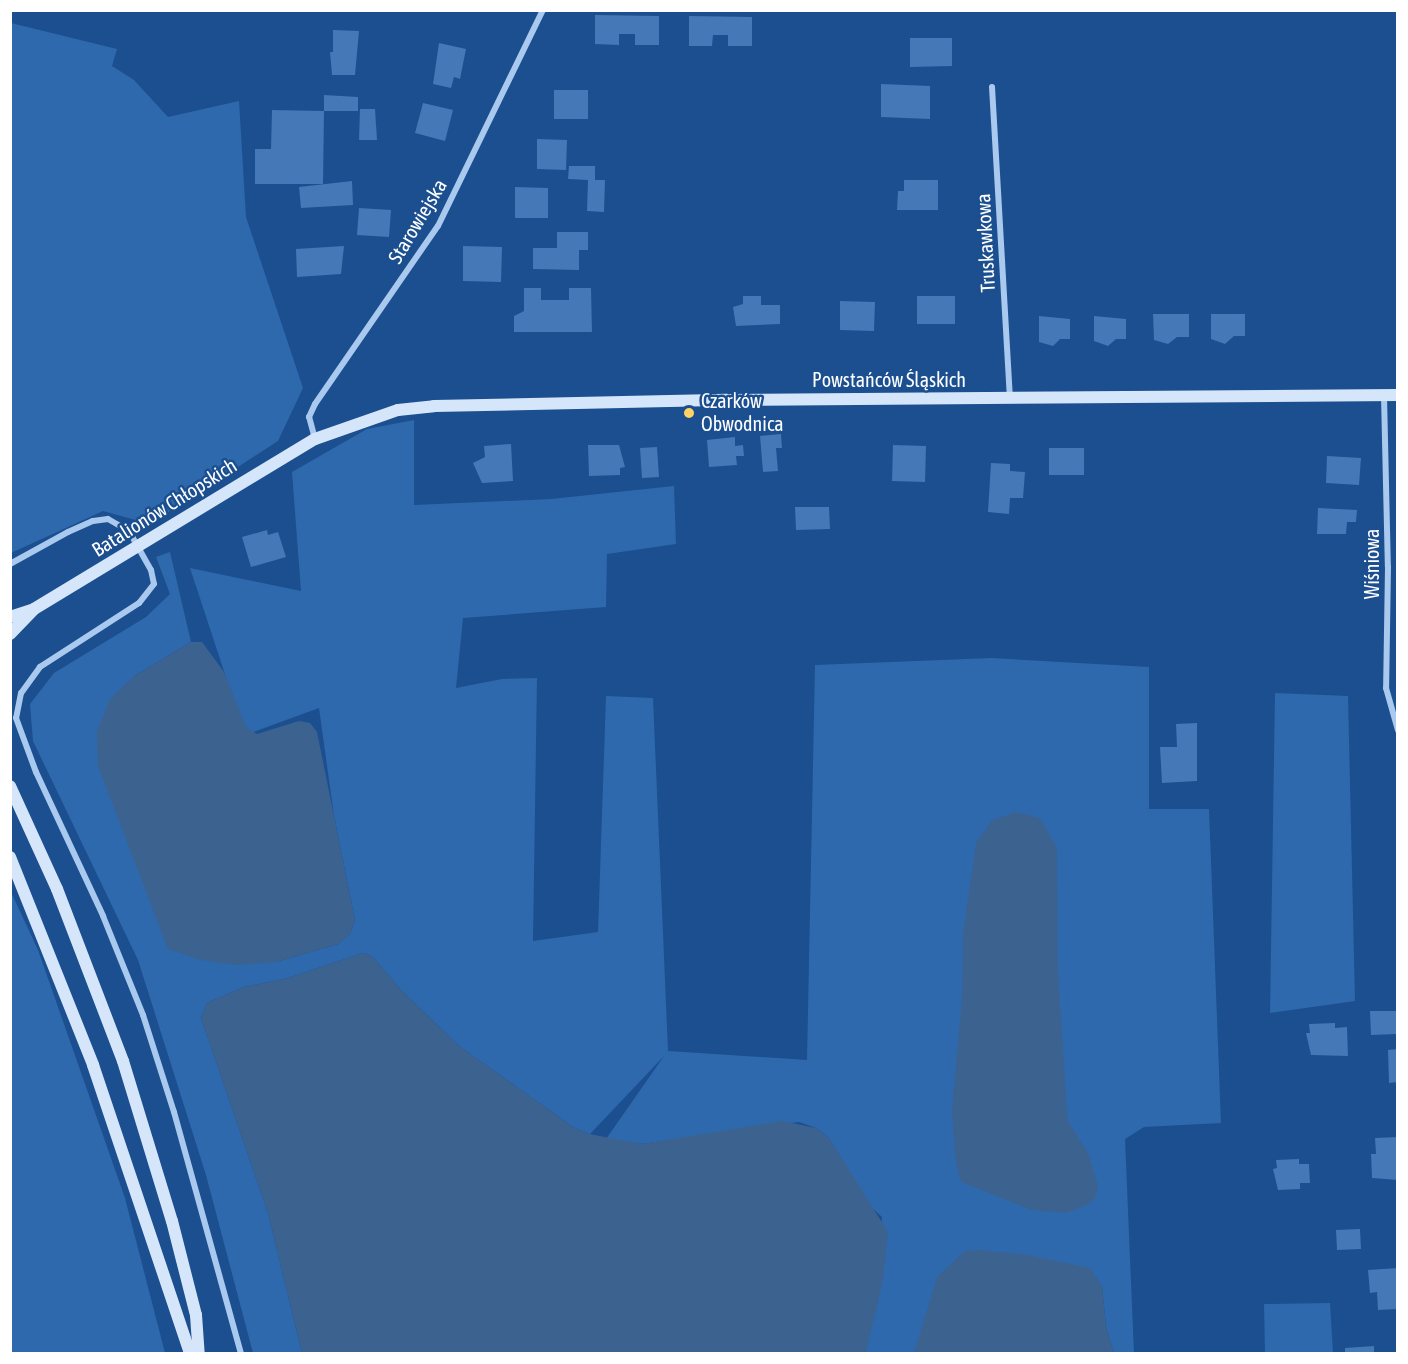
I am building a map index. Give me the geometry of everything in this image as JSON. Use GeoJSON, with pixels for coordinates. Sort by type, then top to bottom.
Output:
{"type":"FeatureCollection","features":[{"type":"Feature","properties":{"kind":"street","name":"Starowiejska"},"geometry":{"type":"LineString","coordinates":[[315,439],[309,417],[315,404],[438,226],[543,10]]}},
{"type":"Feature","properties":{"kind":"street","name":"Truskawkowa"},"geometry":{"type":"LineString","coordinates":[[992,87],[1010,398]]}},
{"type":"Feature","properties":{"kind":"street","name":"Powstańców Śląskich"},"geometry":{"type":"LineString","coordinates":[[315,439],[366,419],[434,406],[1398,395]]}},
{"type":"Feature","properties":{"kind":"street","name":"Wiśniowa"},"geometry":{"type":"LineString","coordinates":[[1384,396],[1388,567],[1386,688],[1398,730]]}},
{"type":"Feature","properties":{"kind":"street","name":"Batalionów Chłopskich"},"geometry":{"type":"LineString","coordinates":[[10,616],[34,609],[315,439]]}},
{"type":"Feature","properties":{"kind":"street"},"geometry":{"type":"LineString","coordinates":[[10,564],[93,520],[108,519],[121,525],[138,546],[151,570],[154,584],[148,595],[40,667],[21,693],[16,718],[36,772],[103,916],[143,1015],[174,1112],[241,1353]]}},
{"type":"Feature","properties":{"kind":"street","name":"Batalionów Chłopskich"},"geometry":{"type":"LineString","coordinates":[[10,634],[34,609]]}},
{"type":"Feature","properties":{"kind":"street"},"geometry":{"type":"LineString","coordinates":[[10,786],[57,889],[127,1070],[184,1266],[196,1315],[199,1353]]}},
{"type":"Feature","properties":{"kind":"street"},"geometry":{"type":"LineString","coordinates":[[10,857],[93,1065],[190,1353]]}},
{"type":"Feature","properties":{"kind":"shaded area"},"geometry":{"type":"Polygon","coordinates":[[[11,23],[117,49],[112,66],[134,80],[168,117],[239,101],[246,217],[303,388],[278,441],[150,524],[103,511],[11,553],[11,23]]]}},
{"type":"Feature","properties":{"kind":"shaded area"},"geometry":{"type":"Polygon","coordinates":[[[414,420],[414,505],[551,499],[674,486],[676,544],[607,554],[606,607],[463,618],[456,688],[502,679],[537,678],[533,941],[598,932],[606,696],[653,698],[668,1051],[807,1060],[815,665],[992,658],[1149,667],[1149,809],[1209,809],[1221,1123],[1144,1127],[1125,1139],[1134,1353],[1114,1353],[1106,1327],[1102,1286],[916,1353],[863,1353],[882,1217],[870,1206],[829,1138],[816,1128],[799,1122],[642,1144],[621,1141],[602,1156],[589,1134],[573,1127],[459,1046],[400,989],[373,957],[363,953],[288,978],[244,987],[207,1003],[201,1018],[268,1213],[302,1353],[253,1353],[206,1175],[138,960],[33,741],[30,704],[54,673],[146,617],[170,594],[156,557],[170,552],[191,642],[134,676],[276,962],[338,944],[350,934],[355,920],[334,816],[319,708],[245,735],[190,568],[301,591],[292,472],[367,429],[414,420]],[[664,1056],[590,1134],[606,1139],[664,1056]]]}},
{"type":"Feature","properties":{"kind":"shaded area"},"geometry":{"type":"Polygon","coordinates":[[[191,642],[202,642],[224,672],[246,727],[257,734],[299,721],[310,723],[317,732],[355,920],[350,934],[338,944],[276,962],[237,965],[201,960],[168,949],[98,766],[97,731],[110,699],[134,676],[191,642]]]}},
{"type":"Feature","properties":{"kind":"shaded area"},"geometry":{"type":"Polygon","coordinates":[[[1275,693],[1348,696],[1355,1001],[1270,1013],[1275,693]]]}},
{"type":"Feature","properties":{"kind":"shaded area"},"geometry":{"type":"Polygon","coordinates":[[[1016,812],[1040,818],[1057,848],[1058,969],[1067,1112],[1069,1123],[1088,1153],[1098,1186],[1096,1197],[1087,1205],[1066,1213],[1032,1210],[961,1182],[956,1163],[952,1111],[962,997],[963,933],[976,843],[992,820],[1016,812]]]}},
{"type":"Feature","properties":{"kind":"shaded area"},"geometry":{"type":"Polygon","coordinates":[[[11,892],[38,950],[125,1198],[165,1353],[11,1353],[11,892]]]}},
{"type":"Feature","properties":{"kind":"shaded area"},"geometry":{"type":"Polygon","coordinates":[[[363,953],[373,957],[400,989],[459,1046],[573,1127],[589,1134],[642,1144],[782,1121],[816,1128],[829,1138],[888,1232],[883,1280],[866,1353],[302,1353],[268,1213],[201,1018],[207,1003],[244,987],[288,978],[363,953]]]}},
{"type":"Feature","properties":{"kind":"shaded area"},"geometry":{"type":"Polygon","coordinates":[[[978,1250],[1028,1255],[1090,1268],[1102,1286],[1106,1327],[1114,1353],[914,1353],[937,1277],[965,1251],[978,1250]]]}},
{"type":"Feature","properties":{"kind":"shaded area"},"geometry":{"type":"Polygon","coordinates":[[[1330,1303],[1333,1353],[1265,1353],[1264,1304],[1330,1303]]]}},
{"type":"Feature","properties":{"kind":"building"},"geometry":{"type":"Polygon","coordinates":[[[595,15],[659,16],[659,45],[635,45],[635,34],[619,34],[619,45],[595,44],[595,15]]]}},
{"type":"Feature","properties":{"kind":"building"},"geometry":{"type":"Polygon","coordinates":[[[689,16],[752,17],[752,46],[728,46],[728,35],[713,35],[712,46],[689,46],[689,16]]]}},
{"type":"Feature","properties":{"kind":"building"},"geometry":{"type":"Polygon","coordinates":[[[333,30],[359,31],[355,75],[332,75],[330,52],[333,52],[333,30]]]}},
{"type":"Feature","properties":{"kind":"building"},"geometry":{"type":"Polygon","coordinates":[[[910,38],[952,38],[952,66],[910,67],[910,38]]]}},
{"type":"Feature","properties":{"kind":"building"},"geometry":{"type":"Polygon","coordinates":[[[439,43],[466,49],[460,79],[454,77],[451,88],[433,84],[439,43]]]}},
{"type":"Feature","properties":{"kind":"building"},"geometry":{"type":"Polygon","coordinates":[[[881,84],[930,86],[930,119],[881,117],[881,84]]]}},
{"type":"Feature","properties":{"kind":"building"},"geometry":{"type":"Polygon","coordinates":[[[554,90],[588,90],[588,119],[554,119],[554,90]]]}},
{"type":"Feature","properties":{"kind":"building"},"geometry":{"type":"Polygon","coordinates":[[[324,95],[358,97],[358,111],[324,111],[324,95]]]}},
{"type":"Feature","properties":{"kind":"building"},"geometry":{"type":"Polygon","coordinates":[[[423,103],[453,110],[445,141],[415,133],[423,103]]]}},
{"type":"Feature","properties":{"kind":"building"},"geometry":{"type":"Polygon","coordinates":[[[360,109],[375,109],[377,140],[359,140],[360,109]]]}},
{"type":"Feature","properties":{"kind":"building"},"geometry":{"type":"Polygon","coordinates":[[[272,110],[324,111],[323,184],[255,184],[255,149],[271,149],[272,110]]]}},
{"type":"Feature","properties":{"kind":"building"},"geometry":{"type":"Polygon","coordinates":[[[537,139],[567,140],[566,170],[537,169],[537,139]]]}},
{"type":"Feature","properties":{"kind":"building"},"geometry":{"type":"Polygon","coordinates":[[[569,166],[595,166],[595,180],[605,180],[604,212],[587,211],[588,180],[568,179],[569,166]]]}},
{"type":"Feature","properties":{"kind":"building"},"geometry":{"type":"Polygon","coordinates":[[[904,180],[938,180],[938,210],[897,210],[898,191],[904,191],[904,180]]]}},
{"type":"Feature","properties":{"kind":"building"},"geometry":{"type":"Polygon","coordinates":[[[352,181],[353,205],[301,208],[299,187],[352,181]]]}},
{"type":"Feature","properties":{"kind":"building"},"geometry":{"type":"Polygon","coordinates":[[[515,187],[548,188],[548,218],[515,218],[515,187]]]}},
{"type":"Feature","properties":{"kind":"building"},"geometry":{"type":"Polygon","coordinates":[[[359,208],[391,210],[389,237],[357,235],[359,208]]]}},
{"type":"Feature","properties":{"kind":"building"},"geometry":{"type":"Polygon","coordinates":[[[557,232],[588,232],[588,250],[579,250],[579,270],[533,269],[533,248],[557,248],[557,232]]]}},
{"type":"Feature","properties":{"kind":"building"},"geometry":{"type":"Polygon","coordinates":[[[344,246],[341,274],[297,277],[296,249],[344,246]]]}},
{"type":"Feature","properties":{"kind":"building"},"geometry":{"type":"Polygon","coordinates":[[[463,246],[502,247],[501,282],[463,281],[463,246]]]}},
{"type":"Feature","properties":{"kind":"building"},"geometry":{"type":"Polygon","coordinates":[[[524,288],[541,288],[541,300],[569,300],[569,288],[591,288],[592,332],[514,332],[514,316],[524,311],[524,288]]]}},
{"type":"Feature","properties":{"kind":"building"},"geometry":{"type":"Polygon","coordinates":[[[743,296],[761,296],[761,305],[780,305],[780,324],[736,326],[733,307],[743,304],[743,296]]]}},
{"type":"Feature","properties":{"kind":"building"},"geometry":{"type":"Polygon","coordinates":[[[917,296],[955,296],[955,324],[917,324],[917,296]]]}},
{"type":"Feature","properties":{"kind":"building"},"geometry":{"type":"Polygon","coordinates":[[[840,301],[875,302],[874,331],[840,330],[840,301]]]}},
{"type":"Feature","properties":{"kind":"building"},"geometry":{"type":"Polygon","coordinates":[[[1153,314],[1189,314],[1189,337],[1177,337],[1168,344],[1154,340],[1153,314]]]}},
{"type":"Feature","properties":{"kind":"building"},"geometry":{"type":"Polygon","coordinates":[[[1211,314],[1245,314],[1245,336],[1234,336],[1225,344],[1211,339],[1211,314]]]}},
{"type":"Feature","properties":{"kind":"building"},"geometry":{"type":"Polygon","coordinates":[[[1039,316],[1070,319],[1070,339],[1060,339],[1053,346],[1039,342],[1039,316]]]}},
{"type":"Feature","properties":{"kind":"building"},"geometry":{"type":"Polygon","coordinates":[[[1094,316],[1126,319],[1126,339],[1116,339],[1108,346],[1094,341],[1094,316]]]}},
{"type":"Feature","properties":{"kind":"building"},"geometry":{"type":"Polygon","coordinates":[[[781,434],[782,448],[776,448],[778,471],[763,472],[760,436],[781,434]]]}},
{"type":"Feature","properties":{"kind":"building"},"geometry":{"type":"Polygon","coordinates":[[[735,437],[735,446],[743,445],[744,456],[736,456],[737,465],[709,467],[707,440],[735,437]]]}},
{"type":"Feature","properties":{"kind":"building"},"geometry":{"type":"Polygon","coordinates":[[[511,444],[513,481],[482,483],[473,463],[485,457],[484,446],[511,444]]]}},
{"type":"Feature","properties":{"kind":"building"},"geometry":{"type":"Polygon","coordinates":[[[588,445],[619,445],[625,467],[620,468],[620,475],[589,476],[588,445]]]}},
{"type":"Feature","properties":{"kind":"building"},"geometry":{"type":"Polygon","coordinates":[[[893,445],[926,446],[925,482],[892,481],[893,445]]]}},
{"type":"Feature","properties":{"kind":"building"},"geometry":{"type":"Polygon","coordinates":[[[657,447],[659,477],[642,478],[640,448],[657,447]]]}},
{"type":"Feature","properties":{"kind":"building"},"geometry":{"type":"Polygon","coordinates":[[[1049,448],[1084,448],[1084,475],[1049,475],[1049,448]]]}},
{"type":"Feature","properties":{"kind":"building"},"geometry":{"type":"Polygon","coordinates":[[[1327,456],[1361,458],[1359,485],[1326,483],[1327,456]]]}},
{"type":"Feature","properties":{"kind":"building"},"geometry":{"type":"Polygon","coordinates":[[[991,463],[1010,464],[1010,471],[1025,472],[1023,498],[1010,498],[1009,514],[988,512],[991,463]]]}},
{"type":"Feature","properties":{"kind":"building"},"geometry":{"type":"Polygon","coordinates":[[[795,507],[829,507],[830,529],[796,530],[795,507]]]}},
{"type":"Feature","properties":{"kind":"building"},"geometry":{"type":"Polygon","coordinates":[[[1318,508],[1357,510],[1356,522],[1347,522],[1346,534],[1317,534],[1318,508]]]}},
{"type":"Feature","properties":{"kind":"building"},"geometry":{"type":"Polygon","coordinates":[[[267,530],[268,535],[278,532],[286,557],[251,567],[242,537],[267,530]]]}},
{"type":"Feature","properties":{"kind":"building"},"geometry":{"type":"Polygon","coordinates":[[[1197,723],[1197,781],[1162,783],[1160,747],[1177,747],[1176,724],[1197,723]]]}},
{"type":"Feature","properties":{"kind":"building"},"geometry":{"type":"Polygon","coordinates":[[[1370,1011],[1398,1011],[1398,1034],[1371,1035],[1370,1011]]]}},
{"type":"Feature","properties":{"kind":"building"},"geometry":{"type":"Polygon","coordinates":[[[1335,1023],[1335,1028],[1347,1027],[1348,1056],[1311,1055],[1306,1033],[1310,1033],[1309,1024],[1335,1023]]]}},
{"type":"Feature","properties":{"kind":"building"},"geometry":{"type":"Polygon","coordinates":[[[1398,1049],[1398,1082],[1389,1083],[1388,1050],[1398,1049]]]}},
{"type":"Feature","properties":{"kind":"building"},"geometry":{"type":"Polygon","coordinates":[[[1398,1137],[1398,1180],[1372,1178],[1371,1154],[1376,1154],[1375,1138],[1398,1137]]]}},
{"type":"Feature","properties":{"kind":"building"},"geometry":{"type":"Polygon","coordinates":[[[1299,1159],[1299,1164],[1309,1164],[1310,1183],[1300,1183],[1300,1189],[1278,1190],[1273,1169],[1277,1168],[1276,1160],[1299,1159]]]}},
{"type":"Feature","properties":{"kind":"building"},"geometry":{"type":"Polygon","coordinates":[[[1360,1229],[1361,1249],[1337,1250],[1336,1230],[1360,1229]]]}},
{"type":"Feature","properties":{"kind":"building"},"geometry":{"type":"Polygon","coordinates":[[[1398,1268],[1398,1309],[1378,1310],[1377,1292],[1370,1293],[1368,1270],[1398,1268]]]}},
{"type":"Feature","properties":{"kind":"building"},"geometry":{"type":"Polygon","coordinates":[[[1374,1346],[1374,1353],[1345,1353],[1345,1348],[1374,1346]]]}},
{"type":"Feature","properties":{"kind":"place","name":"Czarków Obwodnica"},"geometry":{"type":"Point","coordinates":[689,413]}}]}
